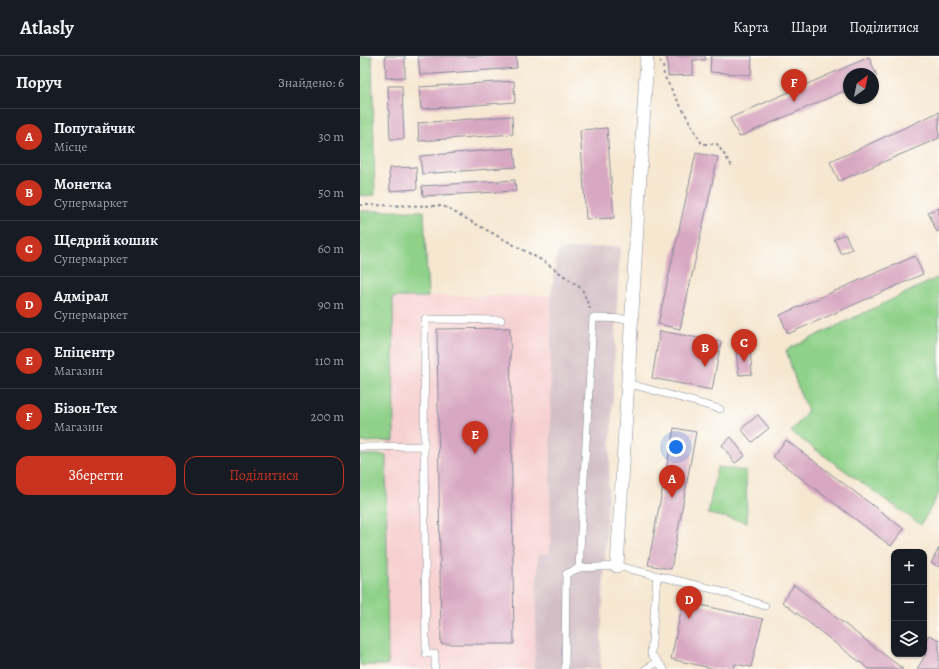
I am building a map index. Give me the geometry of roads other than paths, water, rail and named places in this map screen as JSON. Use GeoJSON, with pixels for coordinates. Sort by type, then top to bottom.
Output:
{"type":"FeatureCollection","features":[{"type":"Feature","properties":{"kind":"street"},"geometry":{"type":"LineString","coordinates":[[617,566],[627,383],[653,58]]}},
{"type":"Feature","properties":{"kind":"lane"},"geometry":{"type":"LineString","coordinates":[[579,568],[593,318],[632,319]]}},
{"type":"Feature","properties":{"kind":"lane"},"geometry":{"type":"LineString","coordinates":[[435,669],[435,654],[426,654],[424,446],[425,319],[501,320]]}},
{"type":"Feature","properties":{"kind":"lane"},"geometry":{"type":"LineString","coordinates":[[627,383],[720,409]]}},
{"type":"Feature","properties":{"kind":"lane"},"geometry":{"type":"LineString","coordinates":[[360,447],[424,446]]}},
{"type":"Feature","properties":{"kind":"lane"},"geometry":{"type":"LineString","coordinates":[[565,669],[566,574],[579,568],[617,566],[717,590],[765,606]]}},
{"type":"Feature","properties":{"kind":"lane"},"geometry":{"type":"LineString","coordinates":[[657,576],[651,654],[664,669]]}},
{"type":"Feature","properties":{"kind":"lane"},"geometry":{"type":"LineString","coordinates":[[646,669],[658,662]]}},
{"type":"Feature","properties":{"kind":"place","name":"Бізон-Тех"},"geometry":{"type":"Point","coordinates":[794,102]}},
{"type":"Feature","properties":{"kind":"place","name":"Щедрий кошик"},"geometry":{"type":"Point","coordinates":[744,362]}},
{"type":"Feature","properties":{"kind":"place","name":"Монетка"},"geometry":{"type":"Point","coordinates":[705,367]}},
{"type":"Feature","properties":{"kind":"place","name":"Епіцентр"},"geometry":{"type":"Point","coordinates":[475,454]}},
{"type":"Feature","properties":{"kind":"place","name":"Попугайчик"},"geometry":{"type":"Point","coordinates":[672,498]}},
{"type":"Feature","properties":{"kind":"place","name":"Адмірал"},"geometry":{"type":"Point","coordinates":[689,619]}}]}
